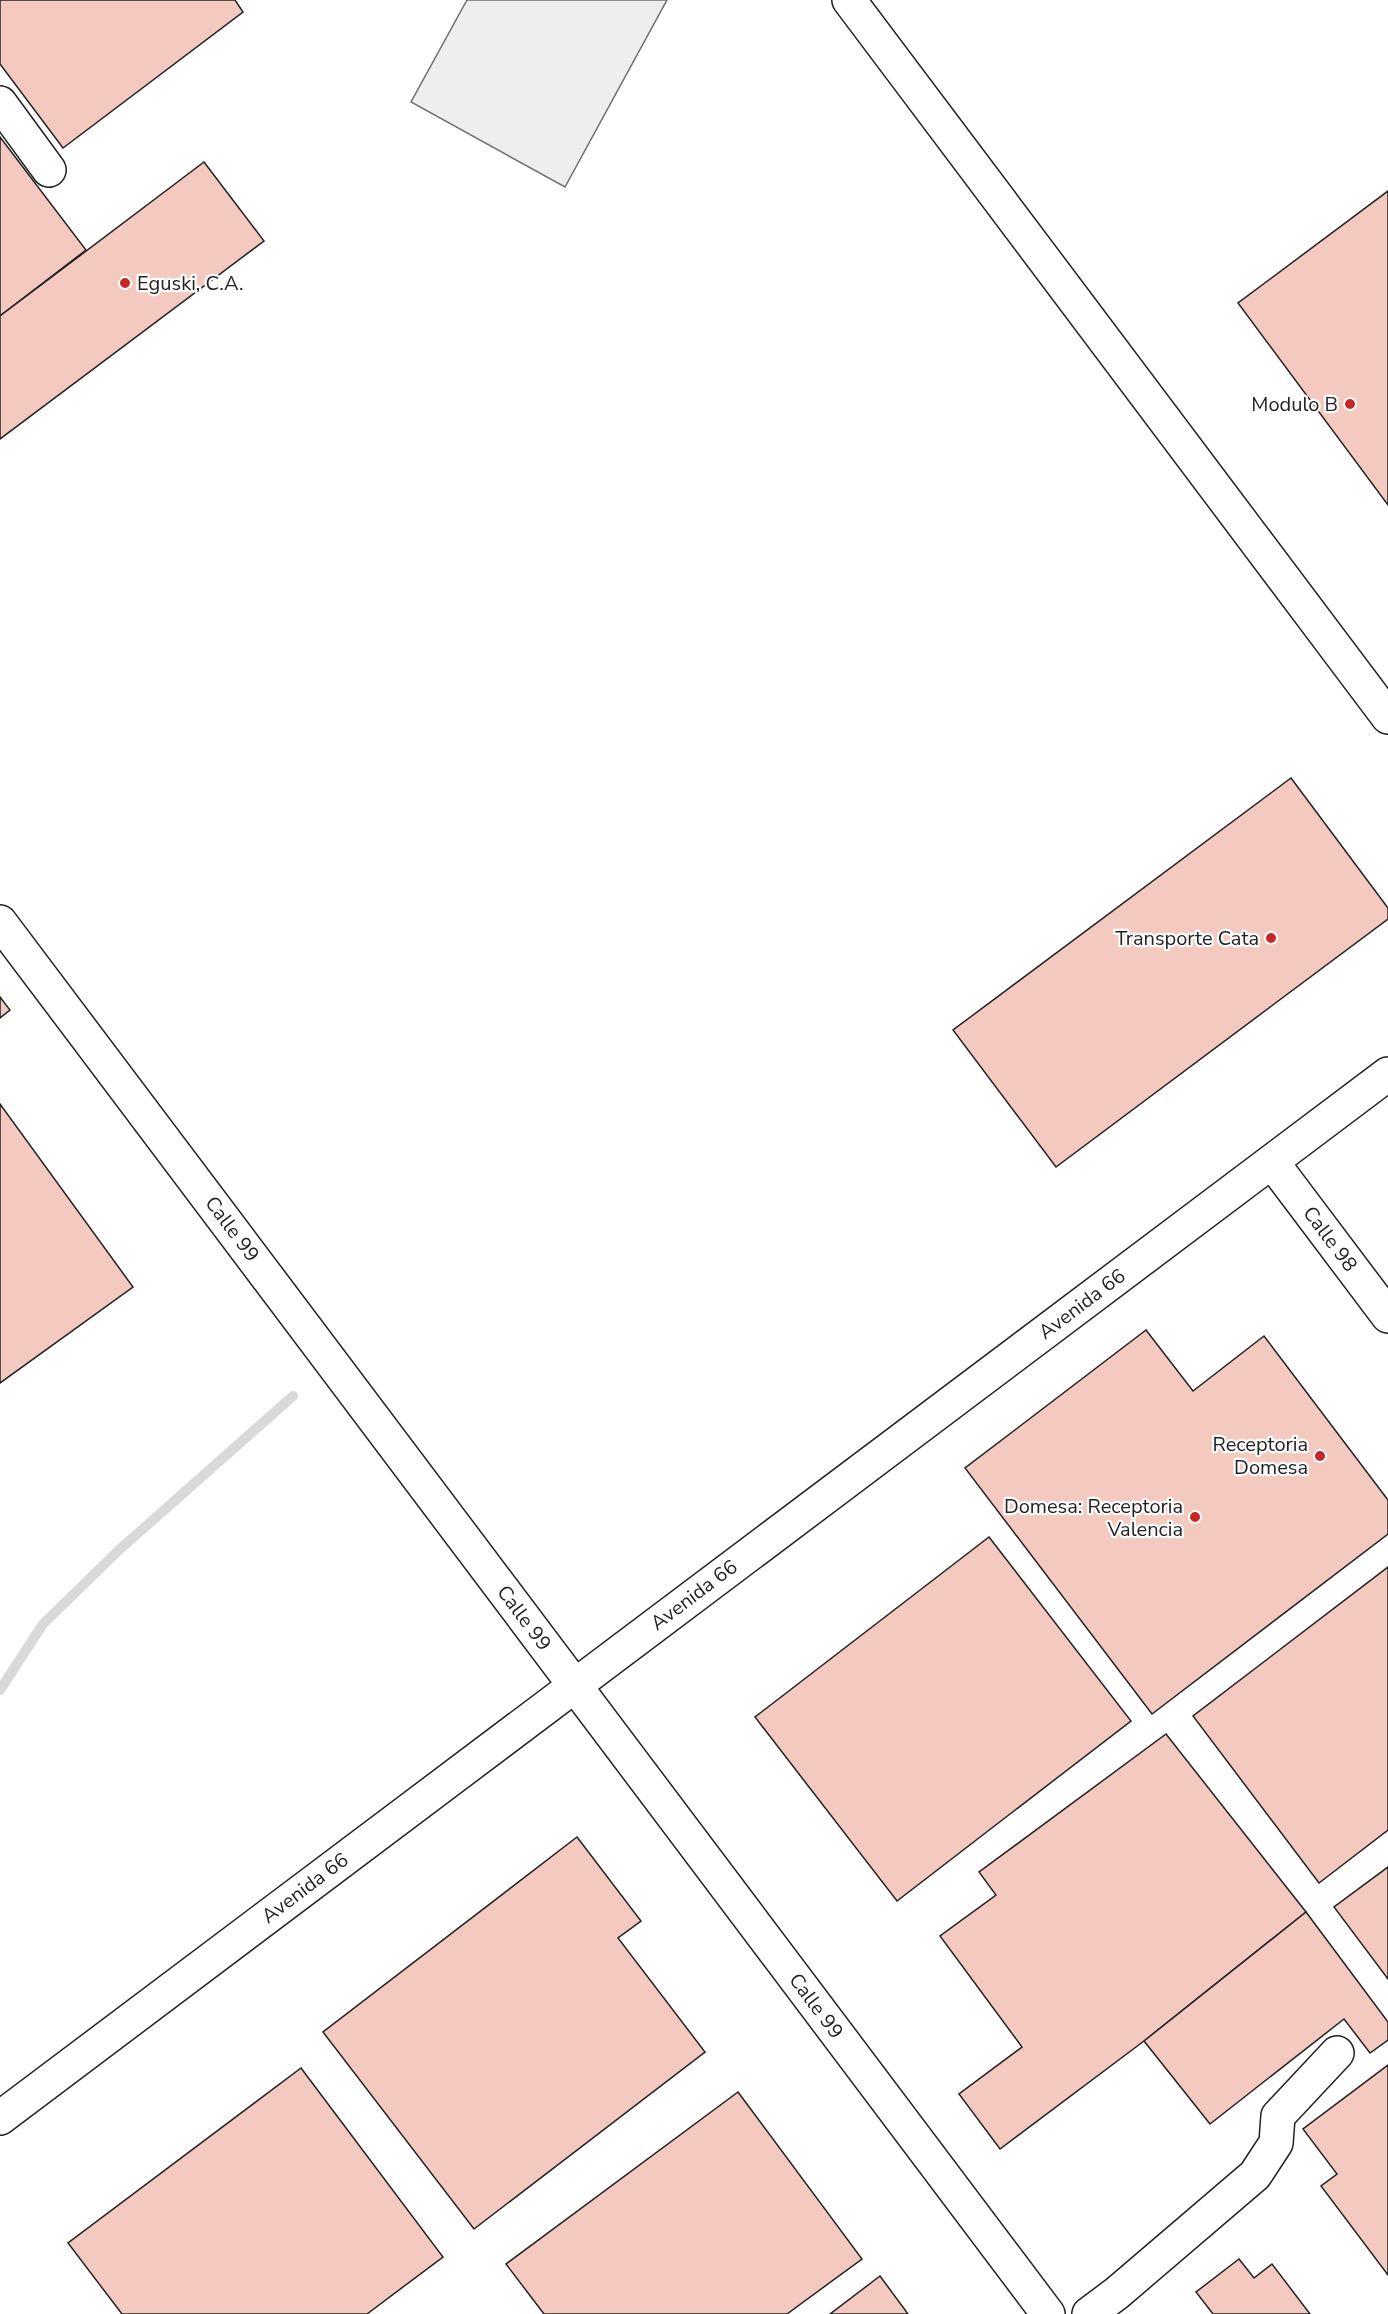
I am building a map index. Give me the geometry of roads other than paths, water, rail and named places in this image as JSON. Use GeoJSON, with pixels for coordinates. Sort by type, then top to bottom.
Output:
{"type":"FeatureCollection","features":[{"type":"Feature","properties":{"kind":"lane"},"geometry":{"type":"LineString","coordinates":[[849,0],[1388,717]]}},
{"type":"Feature","properties":{"kind":"lane"},"geometry":{"type":"LineString","coordinates":[[0,103],[49,170]]}},
{"type":"Feature","properties":{"kind":"lane","name":"Calle 99"},"geometry":{"type":"LineString","coordinates":[[0,922],[1048,2314]]}},
{"type":"Feature","properties":{"kind":"lane","name":"Avenida 66"},"geometry":{"type":"LineString","coordinates":[[0,2118],[1388,1074]]}},
{"type":"Feature","properties":{"kind":"lane","name":"Calle 98"},"geometry":{"type":"LineString","coordinates":[[1272,1162],[1388,1316]]}},
{"type":"Feature","properties":{"kind":"lane"},"geometry":{"type":"LineString","coordinates":[[1089,2314],[1117,2293],[1255,2175],[1276,2143],[1278,2116],[1338,2053]]}},
{"type":"Feature","properties":{"kind":"waterway"},"geometry":{"type":"LineString","coordinates":[[0,1690],[43,1624],[119,1550],[293,1396]]}},
{"type":"Feature","properties":{"kind":"place","name":"Eguski, C.A."},"geometry":{"type":"Point","coordinates":[125,283]}},
{"type":"Feature","properties":{"kind":"place","name":"Modulo B"},"geometry":{"type":"Point","coordinates":[1350,404]}},
{"type":"Feature","properties":{"kind":"place","name":"Transporte Cata"},"geometry":{"type":"Point","coordinates":[1271,938]}},
{"type":"Feature","properties":{"kind":"place","name":"Receptoria Domesa"},"geometry":{"type":"Point","coordinates":[1320,1456]}},
{"type":"Feature","properties":{"kind":"place","name":"Domesa: Receptoria Valencia"},"geometry":{"type":"Point","coordinates":[1195,1517]}}]}
